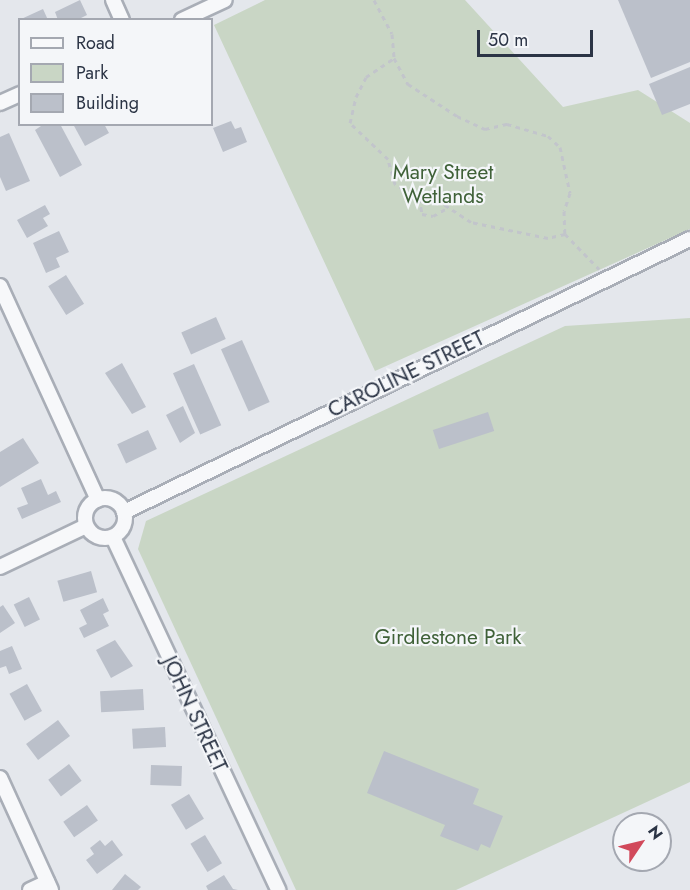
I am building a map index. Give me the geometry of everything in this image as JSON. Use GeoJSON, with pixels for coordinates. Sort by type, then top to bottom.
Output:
{"type":"FeatureCollection","features":[{"type":"Feature","properties":{"kind":"street"},"geometry":{"type":"LineString","coordinates":[[113,0],[121,18]]}},
{"type":"Feature","properties":{"kind":"street"},"geometry":{"type":"LineString","coordinates":[[186,18],[225,0]]}},
{"type":"Feature","properties":{"kind":"street"},"geometry":{"type":"LineString","coordinates":[[0,103],[18,95]]}},
{"type":"Feature","properties":{"kind":"street","name":"CAROLINE STREET"},"geometry":{"type":"LineString","coordinates":[[124,512],[605,277],[690,238]]}},
{"type":"Feature","properties":{"kind":"street"},"geometry":{"type":"LineString","coordinates":[[0,286],[98,500]]}},
{"type":"Feature","properties":{"kind":"street"},"geometry":{"type":"LineString","coordinates":[[98,500],[114,500],[124,512],[125,524],[114,537],[101,538],[86,526],[86,513],[98,500]]}},
{"type":"Feature","properties":{"kind":"street"},"geometry":{"type":"LineString","coordinates":[[0,567],[86,526]]}},
{"type":"Feature","properties":{"kind":"street","name":"JOHN STREET"},"geometry":{"type":"LineString","coordinates":[[114,537],[278,890]]}},
{"type":"Feature","properties":{"kind":"street"},"geometry":{"type":"LineString","coordinates":[[0,778],[49,886],[30,890]]}},
{"type":"Feature","properties":{"kind":"path"},"geometry":{"type":"LineString","coordinates":[[374,0],[392,34],[394,58],[408,84],[424,98],[485,129],[507,124],[548,136],[560,147],[568,169],[570,193],[564,211],[565,234],[605,277]]}},
{"type":"Feature","properties":{"kind":"path"},"geometry":{"type":"LineString","coordinates":[[394,58],[366,77],[353,107],[350,123],[388,159],[395,184],[419,198],[436,199],[471,222],[548,238],[565,234]]}},
{"type":"Feature","properties":{"kind":"path"},"geometry":{"type":"LineString","coordinates":[[419,198],[422,214],[433,216],[449,207]]}},
{"type":"Feature","properties":{"kind":"green space","name":"Mary Street Wetlands"},"geometry":{"type":"Polygon","coordinates":[[[265,0],[465,0],[563,107],[638,90],[690,123],[690,229],[375,371],[214,25],[265,0]]]}},
{"type":"Feature","properties":{"kind":"green space","name":"Girdlestone Park"},"geometry":{"type":"Polygon","coordinates":[[[690,318],[690,782],[625,812],[612,812],[612,818],[456,890],[296,890],[138,549],[146,521],[565,326],[690,318]]]}},
{"type":"Feature","properties":{"kind":"building"},"geometry":{"type":"Polygon","coordinates":[[[80,0],[87,15],[81,18],[57,18],[55,12],[80,0]]]}},
{"type":"Feature","properties":{"kind":"building"},"geometry":{"type":"Polygon","coordinates":[[[618,0],[690,0],[690,62],[651,78],[618,0]]]}},
{"type":"Feature","properties":{"kind":"building"},"geometry":{"type":"Polygon","coordinates":[[[43,9],[47,18],[23,18],[43,9]]]}},
{"type":"Feature","properties":{"kind":"building"},"geometry":{"type":"Polygon","coordinates":[[[690,67],[690,104],[662,115],[649,84],[690,67]]]}},
{"type":"Feature","properties":{"kind":"building"},"geometry":{"type":"Polygon","coordinates":[[[231,121],[235,129],[241,127],[247,142],[223,152],[213,128],[231,121]]]}},
{"type":"Feature","properties":{"kind":"building"},"geometry":{"type":"Polygon","coordinates":[[[41,126],[61,126],[82,165],[60,177],[35,130],[41,126]]]}},
{"type":"Feature","properties":{"kind":"building"},"geometry":{"type":"Polygon","coordinates":[[[74,126],[105,126],[109,133],[85,146],[74,126]]]}},
{"type":"Feature","properties":{"kind":"building"},"geometry":{"type":"Polygon","coordinates":[[[9,133],[30,181],[6,191],[0,177],[0,137],[9,133]]]}},
{"type":"Feature","properties":{"kind":"building"},"geometry":{"type":"Polygon","coordinates":[[[45,205],[50,214],[43,218],[48,226],[27,238],[17,220],[45,205]]]}},
{"type":"Feature","properties":{"kind":"building"},"geometry":{"type":"Polygon","coordinates":[[[59,231],[69,252],[56,258],[60,267],[46,273],[33,243],[59,231]]]}},
{"type":"Feature","properties":{"kind":"building"},"geometry":{"type":"Polygon","coordinates":[[[66,275],[84,304],[66,315],[48,286],[66,275]]]}},
{"type":"Feature","properties":{"kind":"building"},"geometry":{"type":"Polygon","coordinates":[[[216,317],[226,339],[191,354],[181,332],[216,317]]]}},
{"type":"Feature","properties":{"kind":"building"},"geometry":{"type":"Polygon","coordinates":[[[242,340],[270,402],[249,411],[221,349],[242,340]]]}},
{"type":"Feature","properties":{"kind":"building"},"geometry":{"type":"Polygon","coordinates":[[[122,363],[146,407],[132,414],[105,373],[122,363]]]}},
{"type":"Feature","properties":{"kind":"building"},"geometry":{"type":"Polygon","coordinates":[[[194,364],[221,425],[200,435],[173,373],[194,364]]]}},
{"type":"Feature","properties":{"kind":"building"},"geometry":{"type":"Polygon","coordinates":[[[183,406],[195,433],[180,443],[166,415],[183,406]]]}},
{"type":"Feature","properties":{"kind":"building"},"geometry":{"type":"Polygon","coordinates":[[[488,412],[494,431],[439,449],[433,430],[488,412]]]}},
{"type":"Feature","properties":{"kind":"building"},"geometry":{"type":"Polygon","coordinates":[[[148,430],[157,449],[126,463],[117,444],[148,430]]]}},
{"type":"Feature","properties":{"kind":"building"},"geometry":{"type":"Polygon","coordinates":[[[23,438],[39,463],[0,487],[0,452],[23,438]]]}},
{"type":"Feature","properties":{"kind":"building"},"geometry":{"type":"Polygon","coordinates":[[[41,479],[48,495],[56,491],[61,502],[22,519],[17,508],[28,504],[21,488],[41,479]]]}},
{"type":"Feature","properties":{"kind":"building"},"geometry":{"type":"Polygon","coordinates":[[[91,571],[97,592],[63,602],[57,581],[91,571]]]}},
{"type":"Feature","properties":{"kind":"building"},"geometry":{"type":"Polygon","coordinates":[[[29,597],[40,619],[25,627],[14,604],[29,597]]]}},
{"type":"Feature","properties":{"kind":"building"},"geometry":{"type":"Polygon","coordinates":[[[103,598],[109,611],[103,614],[109,626],[84,638],[79,628],[87,624],[80,610],[103,598]]]}},
{"type":"Feature","properties":{"kind":"building"},"geometry":{"type":"Polygon","coordinates":[[[3,605],[15,623],[0,633],[0,607],[3,605]]]}},
{"type":"Feature","properties":{"kind":"building"},"geometry":{"type":"Polygon","coordinates":[[[115,640],[133,666],[111,678],[96,650],[115,640]]]}},
{"type":"Feature","properties":{"kind":"building"},"geometry":{"type":"Polygon","coordinates":[[[12,646],[22,669],[9,674],[6,666],[0,668],[0,651],[12,646]]]}},
{"type":"Feature","properties":{"kind":"building"},"geometry":{"type":"Polygon","coordinates":[[[27,684],[42,711],[25,721],[10,694],[27,684]]]}},
{"type":"Feature","properties":{"kind":"building"},"geometry":{"type":"Polygon","coordinates":[[[143,689],[144,710],[101,712],[100,691],[143,689]]]}},
{"type":"Feature","properties":{"kind":"building"},"geometry":{"type":"Polygon","coordinates":[[[58,720],[70,736],[38,760],[26,744],[58,720]]]}},
{"type":"Feature","properties":{"kind":"building"},"geometry":{"type":"Polygon","coordinates":[[[165,727],[166,747],[133,749],[132,729],[165,727]]]}},
{"type":"Feature","properties":{"kind":"building"},"geometry":{"type":"Polygon","coordinates":[[[384,751],[479,789],[473,804],[503,816],[490,848],[481,844],[478,851],[440,836],[445,825],[367,793],[384,751]]]}},
{"type":"Feature","properties":{"kind":"building"},"geometry":{"type":"Polygon","coordinates":[[[69,764],[82,781],[61,796],[48,780],[69,764]]]}},
{"type":"Feature","properties":{"kind":"building"},"geometry":{"type":"Polygon","coordinates":[[[151,765],[182,766],[181,786],[150,785],[151,765]]]}},
{"type":"Feature","properties":{"kind":"building"},"geometry":{"type":"Polygon","coordinates":[[[189,794],[204,819],[186,830],[171,805],[189,794]]]}},
{"type":"Feature","properties":{"kind":"building"},"geometry":{"type":"Polygon","coordinates":[[[87,805],[98,821],[74,837],[63,822],[87,805]]]}},
{"type":"Feature","properties":{"kind":"building"},"geometry":{"type":"Polygon","coordinates":[[[205,835],[222,863],[207,872],[190,844],[205,835]]]}},
{"type":"Feature","properties":{"kind":"building"},"geometry":{"type":"Polygon","coordinates":[[[100,840],[105,846],[112,840],[123,855],[97,874],[86,860],[94,854],[90,848],[100,840]]]}},
{"type":"Feature","properties":{"kind":"building"},"geometry":{"type":"Polygon","coordinates":[[[125,874],[141,887],[138,890],[112,890],[125,874]]]}},
{"type":"Feature","properties":{"kind":"building"},"geometry":{"type":"Polygon","coordinates":[[[224,875],[233,889],[238,890],[208,890],[206,886],[224,875]]]}}]}
